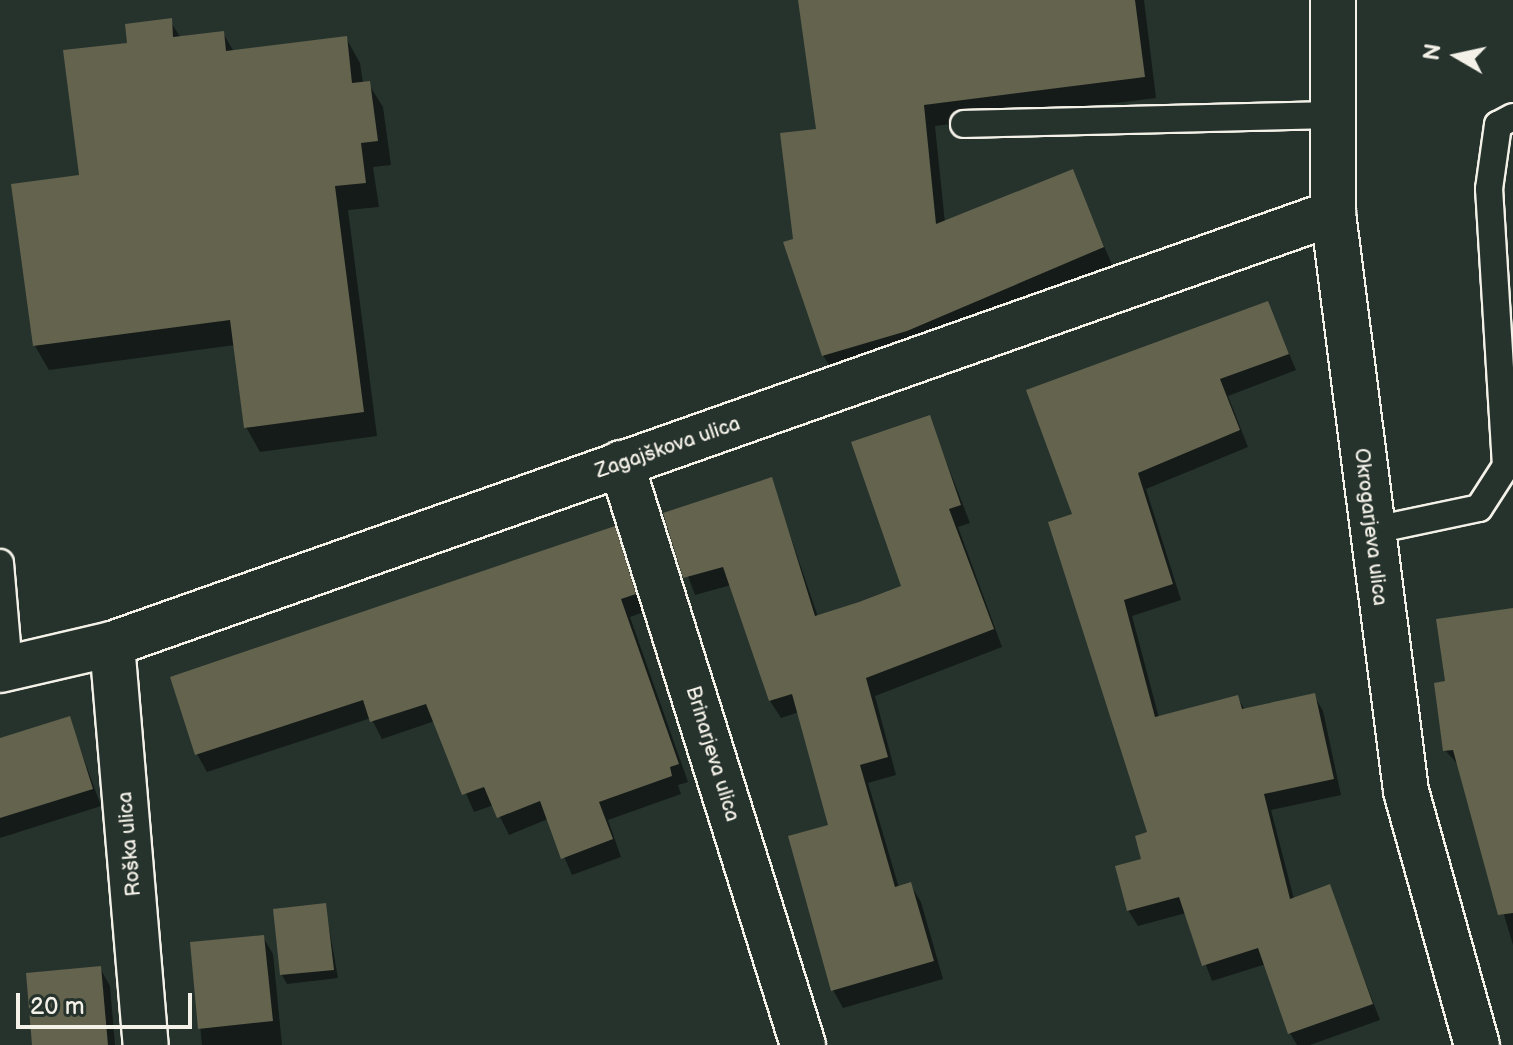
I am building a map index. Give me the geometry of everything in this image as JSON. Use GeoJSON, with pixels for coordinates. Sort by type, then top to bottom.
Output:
{"type":"FeatureCollection","features":[{"type":"Feature","properties":{"kind":"street","name":"Okrogarjeva ulica"},"geometry":{"type":"LineString","coordinates":[[1333,0],[1329,115],[1333,213],[1370,531],[1406,791],[1477,1045]]}},
{"type":"Feature","properties":{"kind":"street","name":"Zagajškova ulica"},"geometry":{"type":"LineString","coordinates":[[4,669],[112,644],[621,463],[959,349],[1333,213]]}},
{"type":"Feature","properties":{"kind":"street","name":"Brinarjeva ulica"},"geometry":{"type":"LineString","coordinates":[[621,463],[803,1045]]}},
{"type":"Feature","properties":{"kind":"street","name":"Roška ulica"},"geometry":{"type":"LineString","coordinates":[[112,644],[146,1045]]}},
{"type":"Feature","properties":{"kind":"lane"},"geometry":{"type":"LineString","coordinates":[[964,124],[1329,115]]}},
{"type":"Feature","properties":{"kind":"lane"},"geometry":{"type":"LineString","coordinates":[[1370,531],[1479,508],[1506,466],[1489,189],[1498,125],[1513,117]]}},
{"type":"Feature","properties":{"kind":"lane"},"geometry":{"type":"LineString","coordinates":[[0,563],[4,669]]}},
{"type":"Feature","properties":{"kind":"building"},"geometry":{"type":"Polygon","coordinates":[[[798,0],[1135,0],[1145,77],[924,105],[936,224],[1073,169],[1104,247],[907,331],[822,356],[783,242],[793,239],[780,133],[816,129],[798,0]]]}},
{"type":"Feature","properties":{"kind":"building"},"geometry":{"type":"Polygon","coordinates":[[[172,18],[173,37],[224,31],[226,51],[347,36],[352,83],[370,81],[378,141],[361,143],[366,183],[335,186],[364,412],[244,428],[230,320],[33,346],[11,184],[79,175],[63,50],[127,43],[125,24],[172,18]]]}},
{"type":"Feature","properties":{"kind":"building"},"geometry":{"type":"Polygon","coordinates":[[[1268,301],[1289,354],[1220,379],[1240,430],[1138,473],[1173,584],[1124,600],[1155,717],[1238,695],[1242,709],[1315,693],[1334,779],[1264,794],[1290,899],[1330,884],[1373,1004],[1288,1034],[1258,948],[1202,966],[1179,897],[1127,911],[1115,866],[1141,859],[1135,836],[1147,832],[1048,522],[1072,514],[1026,390],[1268,301]]]}},
{"type":"Feature","properties":{"kind":"building"},"geometry":{"type":"Polygon","coordinates":[[[930,415],[961,505],[949,509],[994,629],[866,678],[888,757],[860,765],[895,887],[911,882],[934,961],[831,991],[788,836],[828,825],[792,694],[769,701],[723,567],[683,578],[663,513],[772,477],[815,616],[859,602],[901,586],[851,442],[930,415]]]}},
{"type":"Feature","properties":{"kind":"building"},"geometry":{"type":"Polygon","coordinates":[[[615,526],[636,594],[621,599],[679,764],[670,767],[672,776],[599,802],[613,839],[561,859],[540,801],[497,818],[484,787],[462,795],[426,704],[370,722],[363,700],[195,755],[170,677],[615,526]]]}},
{"type":"Feature","properties":{"kind":"building"},"geometry":{"type":"Polygon","coordinates":[[[1513,608],[1513,913],[1498,915],[1453,750],[1443,751],[1434,683],[1445,681],[1436,619],[1513,608]]]}},
{"type":"Feature","properties":{"kind":"building"},"geometry":{"type":"Polygon","coordinates":[[[70,716],[93,789],[0,818],[0,738],[70,716]]]}},
{"type":"Feature","properties":{"kind":"building"},"geometry":{"type":"Polygon","coordinates":[[[326,903],[334,970],[280,975],[273,909],[326,903]]]}},
{"type":"Feature","properties":{"kind":"building"},"geometry":{"type":"Polygon","coordinates":[[[264,935],[273,1021],[198,1029],[190,942],[264,935]]]}},
{"type":"Feature","properties":{"kind":"building"},"geometry":{"type":"Polygon","coordinates":[[[101,966],[108,1045],[32,1045],[26,973],[101,966]]]}}]}
